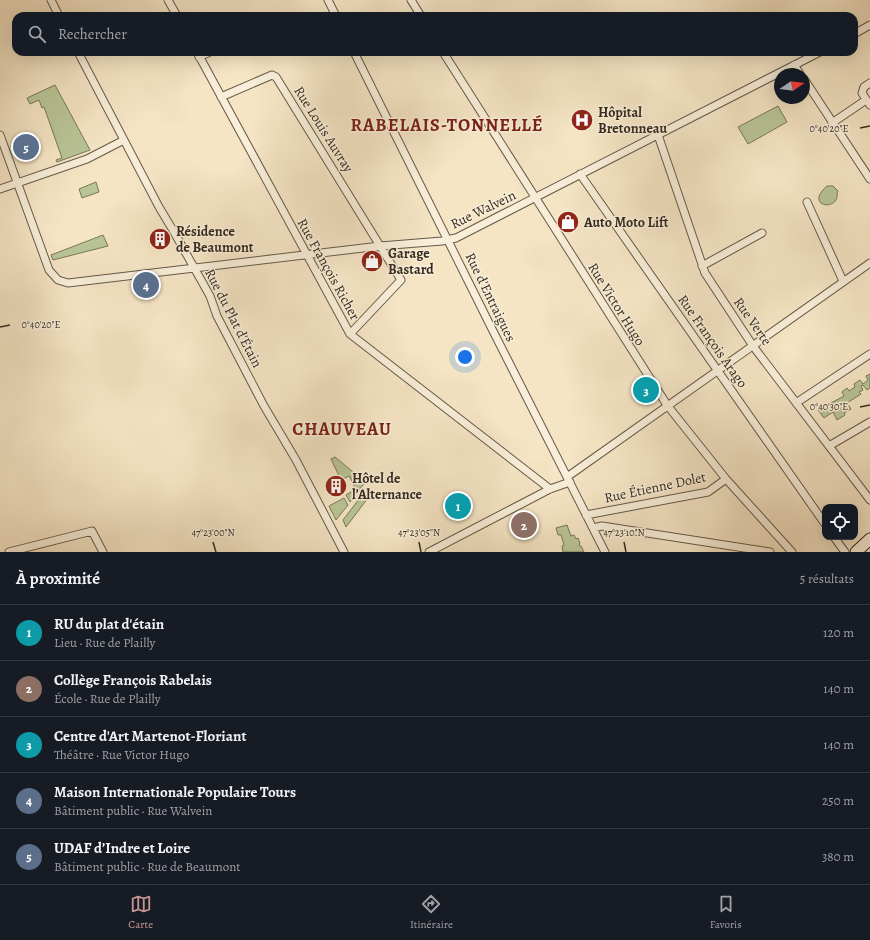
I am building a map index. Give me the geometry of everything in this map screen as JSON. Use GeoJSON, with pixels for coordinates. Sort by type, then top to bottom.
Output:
{"type":"FeatureCollection","features":[{"type":"Feature","properties":{"kind":"street"},"geometry":{"type":"LineString","coordinates":[[51,0],[57,12]]}},
{"type":"Feature","properties":{"kind":"street"},"geometry":{"type":"LineString","coordinates":[[168,0],[175,12]]}},
{"type":"Feature","properties":{"kind":"street"},"geometry":{"type":"LineString","coordinates":[[328,0],[334,12]]}},
{"type":"Feature","properties":{"kind":"street"},"geometry":{"type":"LineString","coordinates":[[411,0],[418,12]]}},
{"type":"Feature","properties":{"kind":"street"},"geometry":{"type":"LineString","coordinates":[[858,32],[870,26]]}},
{"type":"Feature","properties":{"kind":"street","name":"Rue du Plat d'Étain"},"geometry":{"type":"LineString","coordinates":[[80,56],[158,207],[174,232],[210,296],[217,316],[264,406],[294,456],[344,552]]}},
{"type":"Feature","properties":{"kind":"street","name":"Rue François Richer"},"geometry":{"type":"LineString","coordinates":[[199,56],[350,334],[550,489]]}},
{"type":"Feature","properties":{"kind":"street","name":"Rue d'Entraigues"},"geometry":{"type":"LineString","coordinates":[[356,56],[605,552]]}},
{"type":"Feature","properties":{"kind":"street","name":"Rue Victor Hugo"},"geometry":{"type":"LineString","coordinates":[[446,56],[667,406],[726,480],[790,551]]}},
{"type":"Feature","properties":{"kind":"street","name":"Rue Walvein"},"geometry":{"type":"LineString","coordinates":[[18,184],[49,270],[58,280],[68,283],[380,246],[448,240],[456,238],[812,56]]}},
{"type":"Feature","properties":{"kind":"street","name":"Rue Louis Auvray"},"geometry":{"type":"LineString","coordinates":[[221,97],[272,75],[276,77],[401,280],[350,334]]}},
{"type":"Feature","properties":{"kind":"street"},"geometry":{"type":"LineString","coordinates":[[832,123],[868,103],[862,93],[864,87],[870,83]]}},
{"type":"Feature","properties":{"kind":"street"},"geometry":{"type":"LineString","coordinates":[[810,88],[870,180]]}},
{"type":"Feature","properties":{"kind":"street"},"geometry":{"type":"LineString","coordinates":[[0,135],[18,184]]}},
{"type":"Feature","properties":{"kind":"street","name":"Rue Verte"},"geometry":{"type":"LineString","coordinates":[[658,135],[704,274],[753,345],[870,500]]}},
{"type":"Feature","properties":{"kind":"street"},"geometry":{"type":"LineString","coordinates":[[0,190],[87,159],[124,140]]}},
{"type":"Feature","properties":{"kind":"street","name":"Rue François Arago"},"geometry":{"type":"LineString","coordinates":[[580,174],[822,520]]}},
{"type":"Feature","properties":{"kind":"street"},"geometry":{"type":"LineString","coordinates":[[807,202],[843,282]]}},
{"type":"Feature","properties":{"kind":"street"},"geometry":{"type":"LineString","coordinates":[[702,266],[762,233]]}},
{"type":"Feature","properties":{"kind":"street"},"geometry":{"type":"LineString","coordinates":[[429,552],[568,479],[667,406],[870,263]]}},
{"type":"Feature","properties":{"kind":"street"},"geometry":{"type":"LineString","coordinates":[[796,403],[870,354]]}},
{"type":"Feature","properties":{"kind":"street"},"geometry":{"type":"LineString","coordinates":[[829,446],[870,422]]}},
{"type":"Feature","properties":{"kind":"street","name":"Rue Étienne Dolet"},"geometry":{"type":"LineString","coordinates":[[586,515],[708,492],[726,480]]}},
{"type":"Feature","properties":{"kind":"street"},"geometry":{"type":"LineString","coordinates":[[593,528],[602,526],[770,552]]}},
{"type":"Feature","properties":{"kind":"street"},"geometry":{"type":"LineString","coordinates":[[9,552],[92,531],[103,552]]}},
{"type":"Feature","properties":{"kind":"street"},"geometry":{"type":"LineString","coordinates":[[856,552],[870,539]]}},
{"type":"Feature","properties":{"kind":"street"},"geometry":{"type":"LineString","coordinates":[[836,540],[845,552]]}},
{"type":"Feature","properties":{"kind":"green space"},"geometry":{"type":"Polygon","coordinates":[[[55,85],[90,150],[57,162],[56,160],[62,158],[44,107],[42,108],[39,100],[30,104],[27,98],[55,85]]]}},
{"type":"Feature","properties":{"kind":"green space"},"geometry":{"type":"Polygon","coordinates":[[[778,106],[787,122],[748,144],[738,127],[778,106]]]}},
{"type":"Feature","properties":{"kind":"green space"},"geometry":{"type":"Polygon","coordinates":[[[96,182],[99,192],[82,198],[79,189],[96,182]]]}},
{"type":"Feature","properties":{"kind":"green space"},"geometry":{"type":"Polygon","coordinates":[[[827,186],[833,186],[838,191],[836,199],[829,205],[820,202],[819,199],[821,193],[827,186]]]}},
{"type":"Feature","properties":{"kind":"green space"},"geometry":{"type":"Polygon","coordinates":[[[103,235],[108,246],[53,260],[51,255],[103,235]]]}},
{"type":"Feature","properties":{"kind":"green space"},"geometry":{"type":"Polygon","coordinates":[[[870,374],[870,388],[867,390],[863,385],[861,386],[863,390],[859,392],[861,394],[847,403],[851,409],[844,413],[845,415],[837,420],[833,412],[824,418],[818,410],[844,396],[842,392],[847,388],[849,391],[855,387],[854,384],[860,380],[863,384],[868,380],[866,376],[870,374]]]}},
{"type":"Feature","properties":{"kind":"green space"},"geometry":{"type":"Polygon","coordinates":[[[335,457],[365,482],[350,502],[346,495],[356,489],[349,476],[341,480],[331,459],[335,457]]]}},
{"type":"Feature","properties":{"kind":"green space"},"geometry":{"type":"Polygon","coordinates":[[[363,494],[368,498],[346,527],[343,520],[363,494]]]}},
{"type":"Feature","properties":{"kind":"green space"},"geometry":{"type":"Polygon","coordinates":[[[344,498],[348,505],[336,520],[329,506],[344,498]]]}},
{"type":"Feature","properties":{"kind":"green space"},"geometry":{"type":"Polygon","coordinates":[[[567,525],[571,536],[574,535],[576,539],[578,538],[580,543],[579,545],[584,552],[563,552],[562,546],[564,545],[561,535],[558,535],[556,528],[567,525]]]}},
{"type":"Feature","properties":{"kind":"place","name":"Hôpital Bretonneau"},"geometry":{"type":"Point","coordinates":[582,120]}},
{"type":"Feature","properties":{"kind":"place","name":"UDAF d’Indre et Loire"},"geometry":{"type":"Point","coordinates":[26,147]}},
{"type":"Feature","properties":{"kind":"place","name":"Auto Moto Lift"},"geometry":{"type":"Point","coordinates":[568,222]}},
{"type":"Feature","properties":{"kind":"place","name":"Résidence de Beaumont"},"geometry":{"type":"Point","coordinates":[160,239]}},
{"type":"Feature","properties":{"kind":"place","name":"Garage Bastard"},"geometry":{"type":"Point","coordinates":[372,261]}},
{"type":"Feature","properties":{"kind":"place","name":"Maison Internationale Populaire Tours"},"geometry":{"type":"Point","coordinates":[146,285]}},
{"type":"Feature","properties":{"kind":"place","name":"Centre d'Art Martenot-Floriant"},"geometry":{"type":"Point","coordinates":[646,390]}},
{"type":"Feature","properties":{"kind":"place","name":"Hôtel de l’Alternance"},"geometry":{"type":"Point","coordinates":[336,486]}},
{"type":"Feature","properties":{"kind":"place","name":"RU du plat d'étain"},"geometry":{"type":"Point","coordinates":[458,506]}},
{"type":"Feature","properties":{"kind":"place","name":"Collège François Rabelais"},"geometry":{"type":"Point","coordinates":[524,525]}},
{"type":"Feature","properties":{"kind":"district","name":"RABELAIS-TONNELLÉ"},"geometry":{"type":"Point","coordinates":[447,125]}},
{"type":"Feature","properties":{"kind":"district","name":"CHAUVEAU"},"geometry":{"type":"Point","coordinates":[342,429]}}]}
